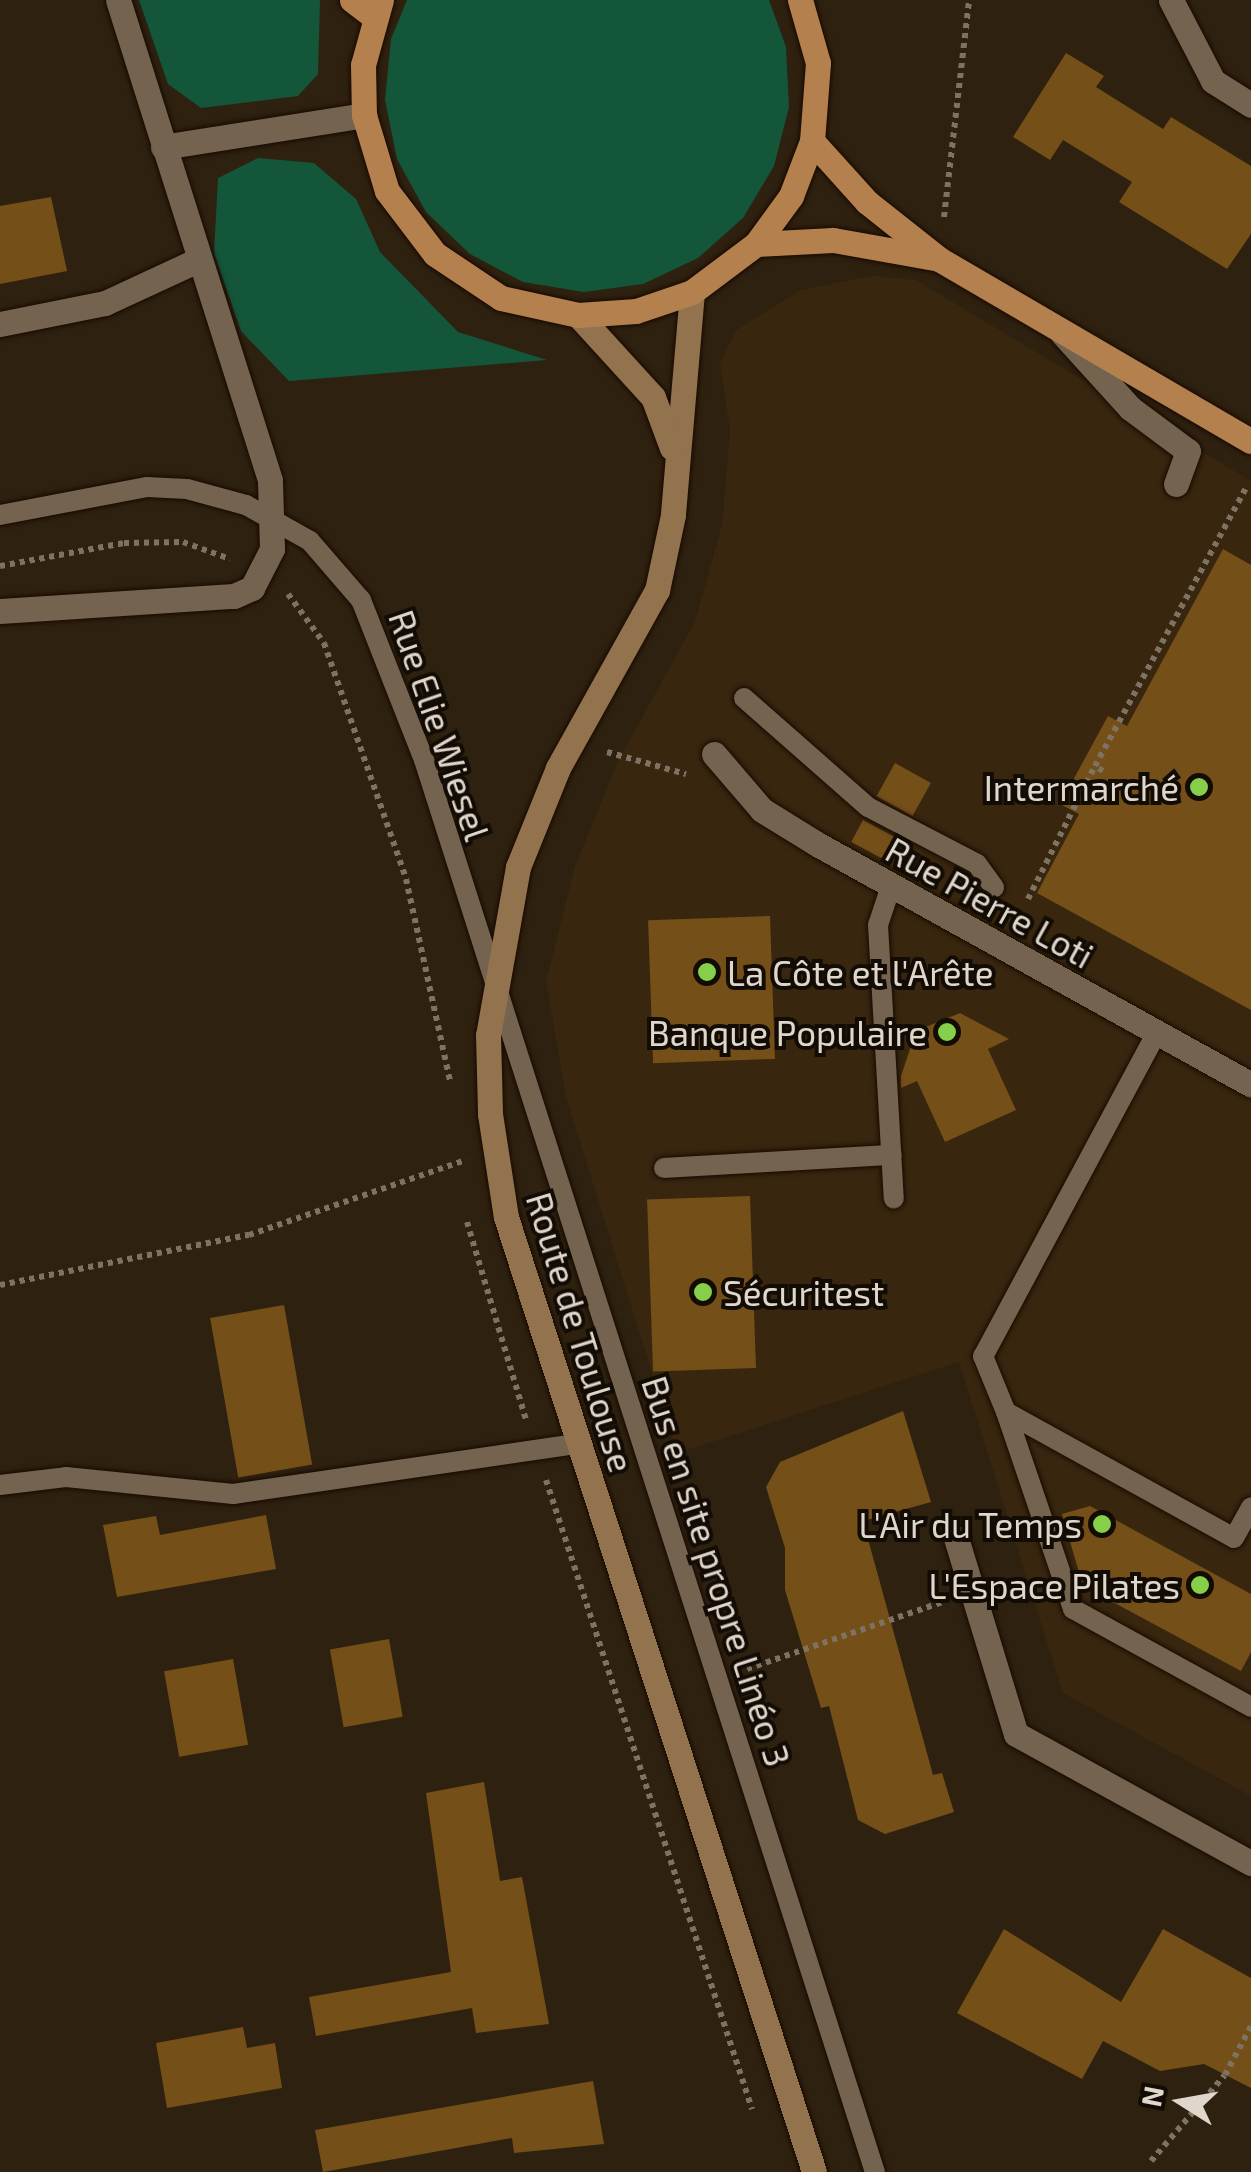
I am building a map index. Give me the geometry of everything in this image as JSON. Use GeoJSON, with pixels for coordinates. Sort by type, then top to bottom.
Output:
{"type":"FeatureCollection","features":[{"type":"Feature","properties":{"kind":"main road"},"geometry":{"type":"LineString","coordinates":[[352,0],[377,8],[364,115],[387,191],[434,254],[501,298],[578,315],[636,311],[692,292],[756,244],[790,196],[812,141],[818,64],[800,0]]}},
{"type":"Feature","properties":{"kind":"main road"},"geometry":{"type":"LineString","coordinates":[[812,141],[867,202],[939,258],[1251,442]]}},
{"type":"Feature","properties":{"kind":"main road"},"geometry":{"type":"LineString","coordinates":[[756,244],[833,240],[939,258]]}},
{"type":"Feature","properties":{"kind":"street"},"geometry":{"type":"LineString","coordinates":[[0,611],[234,596],[260,576],[272,517],[270,480],[118,0]]}},
{"type":"Feature","properties":{"kind":"street"},"geometry":{"type":"LineString","coordinates":[[1172,0],[1214,81],[1251,105]]}},
{"type":"Feature","properties":{"kind":"street"},"geometry":{"type":"LineString","coordinates":[[163,147],[364,115]]}},
{"type":"Feature","properties":{"kind":"street"},"geometry":{"type":"LineString","coordinates":[[0,324],[105,303],[198,260]]}},
{"type":"Feature","properties":{"kind":"street","name":"Route de Toulouse"},"geometry":{"type":"LineString","coordinates":[[692,292],[656,590],[558,768],[518,867],[494,991],[498,1158],[506,1218],[814,2172]]}},
{"type":"Feature","properties":{"kind":"street"},"geometry":{"type":"LineString","coordinates":[[578,315],[653,397],[675,456]]}},
{"type":"Feature","properties":{"kind":"street"},"geometry":{"type":"LineString","coordinates":[[1053,323],[1130,408],[1188,451],[1176,484]]}},
{"type":"Feature","properties":{"kind":"street","name":"Rue Pierre Loti"},"geometry":{"type":"LineString","coordinates":[[714,754],[762,810],[891,886],[1251,1085]]}},
{"type":"Feature","properties":{"kind":"street"},"geometry":{"type":"LineString","coordinates":[[956,1538],[1016,1734],[1251,1863]]}},
{"type":"Feature","properties":{"kind":"lane"},"geometry":{"type":"LineString","coordinates":[[0,514],[147,487],[187,489],[272,517]]}},
{"type":"Feature","properties":{"kind":"lane","name":"Rue Elie Wiesel"},"geometry":{"type":"LineString","coordinates":[[272,517],[337,568],[386,648],[494,991]]}},
{"type":"Feature","properties":{"kind":"lane"},"geometry":{"type":"LineString","coordinates":[[744,698],[868,806],[977,864],[994,887]]}},
{"type":"Feature","properties":{"kind":"lane"},"geometry":{"type":"LineString","coordinates":[[891,886],[878,925],[894,1199]]}},
{"type":"Feature","properties":{"kind":"lane","name":"Bus en site propre Linéo 3"},"geometry":{"type":"LineString","coordinates":[[494,991],[875,2172]]}},
{"type":"Feature","properties":{"kind":"lane"},"geometry":{"type":"LineString","coordinates":[[1156,1034],[983,1356],[1074,1609],[1251,1707]]}},
{"type":"Feature","properties":{"kind":"lane"},"geometry":{"type":"LineString","coordinates":[[664,1168],[892,1156]]}},
{"type":"Feature","properties":{"kind":"lane"},"geometry":{"type":"LineString","coordinates":[[1006,1412],[1234,1538],[1251,1507]]}},
{"type":"Feature","properties":{"kind":"lane"},"geometry":{"type":"LineString","coordinates":[[0,1485],[66,1477],[234,1494],[577,1444]]}},
{"type":"Feature","properties":{"kind":"path"},"geometry":{"type":"LineString","coordinates":[[939,258],[970,0]]}},
{"type":"Feature","properties":{"kind":"path"},"geometry":{"type":"LineString","coordinates":[[1018,920],[1095,766],[1246,488]]}},
{"type":"Feature","properties":{"kind":"path"},"geometry":{"type":"LineString","coordinates":[[0,566],[183,542],[260,576],[294,598],[324,644],[406,879],[452,1089]]}},
{"type":"Feature","properties":{"kind":"path"},"geometry":{"type":"LineString","coordinates":[[606,752],[680,775],[699,773],[714,754]]}},
{"type":"Feature","properties":{"kind":"path"},"geometry":{"type":"LineString","coordinates":[[1095,766],[1103,771]]}},
{"type":"Feature","properties":{"kind":"path"},"geometry":{"type":"LineString","coordinates":[[460,1142],[464,1178]]}},
{"type":"Feature","properties":{"kind":"path"},"geometry":{"type":"LineString","coordinates":[[0,1285],[249,1236],[462,1160],[498,1158]]}},
{"type":"Feature","properties":{"kind":"path"},"geometry":{"type":"LineString","coordinates":[[466,1213],[536,1450],[754,2115]]}},
{"type":"Feature","properties":{"kind":"path"},"geometry":{"type":"LineString","coordinates":[[745,1670],[972,1592]]}},
{"type":"Feature","properties":{"kind":"path"},"geometry":{"type":"LineString","coordinates":[[1152,2162],[1225,2075],[1251,2026]]}},
{"type":"Feature","properties":{"kind":"shaded area"},"geometry":{"type":"Polygon","coordinates":[[[872,276],[916,280],[1251,481],[1251,1796],[1063,1693],[959,1362],[677,1453],[566,1097],[546,981],[575,866],[619,759],[695,622],[722,525],[730,431],[720,364],[736,330],[801,290],[872,276]]]}},
{"type":"Feature","properties":{"kind":"green space"},"geometry":{"type":"Polygon","coordinates":[[[139,0],[320,0],[318,74],[298,96],[201,108],[168,84],[139,0]]]}},
{"type":"Feature","properties":{"kind":"green space"},"geometry":{"type":"Polygon","coordinates":[[[407,0],[769,0],[786,47],[789,107],[774,166],[743,218],[698,258],[643,284],[584,292],[523,282],[470,254],[426,212],[397,159],[385,100],[391,39],[407,0]]]}},
{"type":"Feature","properties":{"kind":"green space"},"geometry":{"type":"Polygon","coordinates":[[[258,158],[314,163],[356,199],[380,252],[458,332],[547,360],[289,381],[241,331],[214,253],[218,178],[258,158]]]}},
{"type":"Feature","properties":{"kind":"building"},"geometry":{"type":"Polygon","coordinates":[[[1066,53],[1104,76],[1096,87],[1163,129],[1171,117],[1251,166],[1251,234],[1227,269],[1119,202],[1132,182],[1063,140],[1050,160],[1013,137],[1066,53]]]}},
{"type":"Feature","properties":{"kind":"building"},"geometry":{"type":"Polygon","coordinates":[[[51,197],[67,271],[0,284],[0,206],[51,197]]]}},
{"type":"Feature","properties":{"kind":"building"},"geometry":{"type":"Polygon","coordinates":[[[1223,549],[1251,565],[1251,1010],[1037,893],[1079,814],[1060,804],[1108,716],[1127,726],[1223,549]]]}},
{"type":"Feature","properties":{"kind":"building"},"geometry":{"type":"Polygon","coordinates":[[[895,763],[931,783],[912,816],[877,796],[895,763]]]}},
{"type":"Feature","properties":{"kind":"building"},"geometry":{"type":"Polygon","coordinates":[[[863,820],[901,840],[889,862],[851,842],[863,820]]]}},
{"type":"Feature","properties":{"kind":"building"},"geometry":{"type":"Polygon","coordinates":[[[770,916],[775,1059],[653,1063],[648,920],[770,916]]]}},
{"type":"Feature","properties":{"kind":"building"},"geometry":{"type":"Polygon","coordinates":[[[960,1013],[1009,1039],[988,1049],[1016,1110],[945,1142],[917,1081],[901,1088],[901,1076],[916,1031],[960,1013]]]}},
{"type":"Feature","properties":{"kind":"building","name":"Sécuritest"},"geometry":{"type":"Polygon","coordinates":[[[750,1196],[756,1368],[653,1371],[647,1200],[750,1196]]]}},
{"type":"Feature","properties":{"kind":"building"},"geometry":{"type":"Polygon","coordinates":[[[284,1305],[312,1465],[238,1478],[210,1318],[284,1305]]]}},
{"type":"Feature","properties":{"kind":"building"},"geometry":{"type":"Polygon","coordinates":[[[903,1411],[931,1502],[863,1521],[933,1775],[942,1773],[954,1812],[885,1834],[858,1820],[829,1706],[821,1708],[785,1590],[785,1548],[766,1487],[780,1462],[903,1411]]]}},
{"type":"Feature","properties":{"kind":"building"},"geometry":{"type":"Polygon","coordinates":[[[1090,1506],[1251,1594],[1251,1652],[1241,1671],[1083,1586],[1062,1514],[1090,1506]]]}},
{"type":"Feature","properties":{"kind":"building"},"geometry":{"type":"Polygon","coordinates":[[[266,1515],[276,1569],[117,1597],[103,1525],[156,1516],[160,1535],[266,1515]]]}},
{"type":"Feature","properties":{"kind":"building"},"geometry":{"type":"Polygon","coordinates":[[[389,1639],[403,1717],[344,1727],[330,1649],[389,1639]]]}},
{"type":"Feature","properties":{"kind":"building"},"geometry":{"type":"Polygon","coordinates":[[[233,1659],[248,1745],[179,1757],[164,1671],[233,1659]]]}},
{"type":"Feature","properties":{"kind":"building"},"geometry":{"type":"Polygon","coordinates":[[[484,1782],[500,1881],[522,1877],[549,2024],[476,2033],[472,2008],[316,2036],[309,1997],[451,1972],[426,1793],[484,1782]]]}},
{"type":"Feature","properties":{"kind":"building"},"geometry":{"type":"Polygon","coordinates":[[[1004,1929],[1121,2002],[1163,1929],[1251,1978],[1251,2088],[1204,2064],[1160,2071],[1103,2041],[1082,2079],[957,2013],[1004,1929]]]}},
{"type":"Feature","properties":{"kind":"building"},"geometry":{"type":"Polygon","coordinates":[[[243,2027],[247,2048],[275,2043],[282,2088],[167,2108],[156,2043],[243,2027]]]}},
{"type":"Feature","properties":{"kind":"building"},"geometry":{"type":"Polygon","coordinates":[[[593,2081],[604,2144],[514,2153],[512,2138],[323,2172],[315,2130],[593,2081]]]}},
{"type":"Feature","properties":{"kind":"place","name":"Intermarché"},"geometry":{"type":"Point","coordinates":[1199,787]}},
{"type":"Feature","properties":{"kind":"place","name":"La Côte et l'Arête"},"geometry":{"type":"Point","coordinates":[707,972]}},
{"type":"Feature","properties":{"kind":"place","name":"Banque Populaire"},"geometry":{"type":"Point","coordinates":[947,1032]}},
{"type":"Feature","properties":{"kind":"place","name":"Sécuritest"},"geometry":{"type":"Point","coordinates":[703,1292]}},
{"type":"Feature","properties":{"kind":"place","name":"L'Air du Temps"},"geometry":{"type":"Point","coordinates":[1102,1524]}},
{"type":"Feature","properties":{"kind":"place","name":"L'Espace Pilates"},"geometry":{"type":"Point","coordinates":[1200,1585]}}]}
